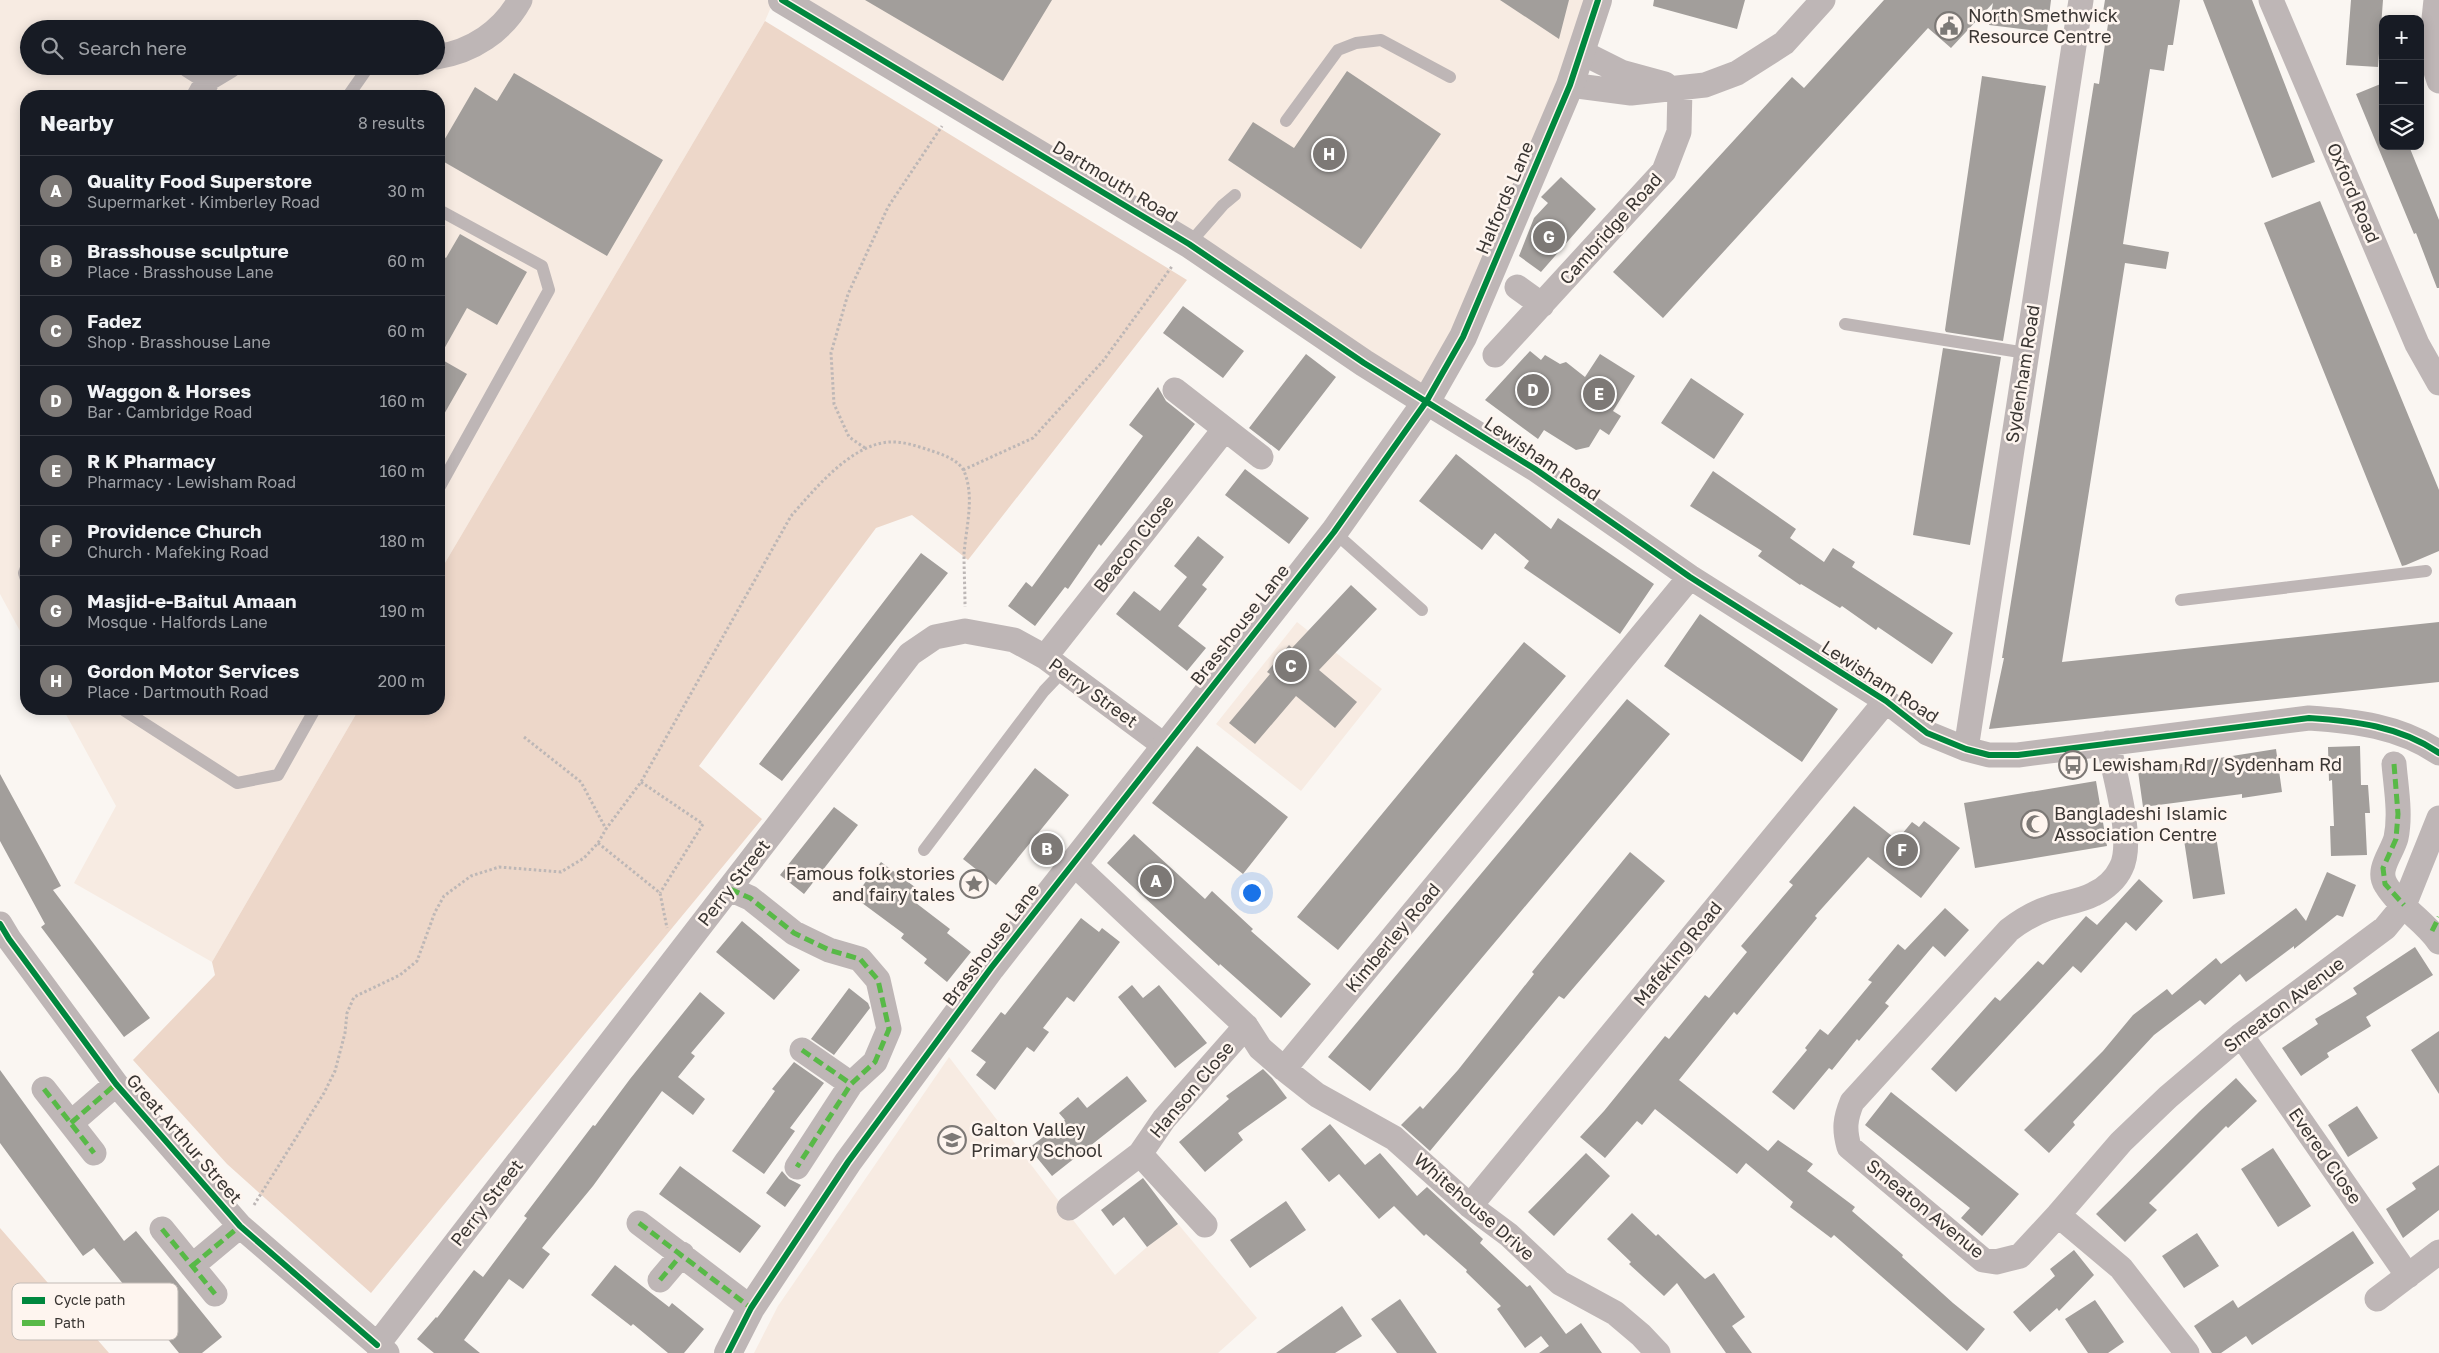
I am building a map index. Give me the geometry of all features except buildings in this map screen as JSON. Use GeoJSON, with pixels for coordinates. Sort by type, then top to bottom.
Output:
{"type":"FeatureCollection","features":[{"type":"Feature","properties":{"kind":"street"},"geometry":{"type":"LineString","coordinates":[[445,56],[452,55],[486,39],[514,12],[520,0]]}},
{"type":"Feature","properties":{"kind":"street","name":"Dartmouth Road"},"geometry":{"type":"LineString","coordinates":[[782,0],[1189,244],[1364,363],[1426,402]]}},
{"type":"Feature","properties":{"kind":"street","name":"Halfords Lane"},"geometry":{"type":"LineString","coordinates":[[1426,402],[1463,337],[1570,85],[1598,0]]}},
{"type":"Feature","properties":{"kind":"street"},"geometry":{"type":"LineString","coordinates":[[1570,85],[1631,93],[1706,85],[1737,74],[1784,43],[1823,0]]}},
{"type":"Feature","properties":{"kind":"street","name":"Sydenham Road"},"geometry":{"type":"LineString","coordinates":[[1966,749],[2081,0]]}},
{"type":"Feature","properties":{"kind":"street","name":"Oxford Road"},"geometry":{"type":"LineString","coordinates":[[2271,0],[2417,344],[2439,384]]}},
{"type":"Feature","properties":{"kind":"street"},"geometry":{"type":"LineString","coordinates":[[2436,0],[2432,42],[2439,81]]}},
{"type":"Feature","properties":{"kind":"street"},"geometry":{"type":"LineString","coordinates":[[1582,52],[1622,72],[1680,88]]}},
{"type":"Feature","properties":{"kind":"street","name":"Cambridge Road"},"geometry":{"type":"LineString","coordinates":[[1495,355],[1664,171],[1678,132],[1680,88]]}},
{"type":"Feature","properties":{"kind":"street"},"geometry":{"type":"LineString","coordinates":[[1517,287],[1542,305]]}},
{"type":"Feature","properties":{"kind":"street"},"geometry":{"type":"LineString","coordinates":[[1175,390],[1261,457]]}},
{"type":"Feature","properties":{"kind":"street","name":"Brasshouse Lane"},"geometry":{"type":"LineString","coordinates":[[728,1353],[751,1308],[848,1162],[991,968],[1334,532],[1426,402]]}},
{"type":"Feature","properties":{"kind":"street","name":"Lewisham Road"},"geometry":{"type":"LineString","coordinates":[[1426,402],[1536,469],[1690,577],[1886,702],[1928,733],[1966,749],[1989,755],[2018,755],[2309,718],[2356,721],[2387,728],[2439,753]]}},
{"type":"Feature","properties":{"kind":"street","name":"Beacon Close"},"geometry":{"type":"LineString","coordinates":[[1054,664],[1224,430]]}},
{"type":"Feature","properties":{"kind":"street","name":"Kimberley Road"},"geometry":{"type":"LineString","coordinates":[[1284,1069],[1690,577]]}},
{"type":"Feature","properties":{"kind":"street","name":"Perry Street"},"geometry":{"type":"LineString","coordinates":[[382,1349],[674,961],[910,654],[935,637],[965,631],[1014,640],[1054,664],[1164,746]]}},
{"type":"Feature","properties":{"kind":"street","name":"Mafeking Road"},"geometry":{"type":"LineString","coordinates":[[1470,1206],[1886,702]]}},
{"type":"Feature","properties":{"kind":"street","name":"Smeaton Avenue"},"geometry":{"type":"LineString","coordinates":[[2108,743],[2125,826],[2126,848],[2122,868],[2109,884],[2093,895],[2045,909],[2027,917],[2010,930],[1852,1102],[1846,1116],[1845,1131],[1849,1147],[1982,1260],[1996,1262],[2020,1256],[2121,1142],[2168,1097],[2241,1035],[2378,935],[2404,905],[2439,818]]}},
{"type":"Feature","properties":{"kind":"street"},"geometry":{"type":"LineString","coordinates":[[2394,764],[2398,814],[2396,839],[2383,868],[2385,884],[2404,905],[2437,930]]}},
{"type":"Feature","properties":{"kind":"street"},"geometry":{"type":"LineString","coordinates":[[1073,863],[1246,1026],[1260,1048],[1284,1069]]}},
{"type":"Feature","properties":{"kind":"street"},"geometry":{"type":"LineString","coordinates":[[730,889],[750,898],[794,933],[829,950],[860,959],[878,980],[889,1030],[875,1062],[851,1084],[797,1168]]}},
{"type":"Feature","properties":{"kind":"street","name":"Great Arthur Street"},"geometry":{"type":"LineString","coordinates":[[3,936],[116,1084],[240,1226],[382,1349]]}},
{"type":"Feature","properties":{"kind":"street","name":"Hanson Close"},"geometry":{"type":"LineString","coordinates":[[1069,1208],[1140,1154],[1164,1119],[1246,1026]]}},
{"type":"Feature","properties":{"kind":"street","name":"Evered Close"},"geometry":{"type":"LineString","coordinates":[[2241,1035],[2408,1276]]}},
{"type":"Feature","properties":{"kind":"street"},"geometry":{"type":"LineString","coordinates":[[802,1050],[851,1084]]}},
{"type":"Feature","properties":{"kind":"street","name":"Whitehouse Drive"},"geometry":{"type":"LineString","coordinates":[[1284,1069],[1317,1095],[1394,1138],[1470,1206],[1509,1236],[1560,1283],[1615,1313],[1641,1335],[1658,1353]]}},
{"type":"Feature","properties":{"kind":"street","name":"Great Arthur Street"},"geometry":{"type":"LineString","coordinates":[[71,1123],[116,1084]]}},
{"type":"Feature","properties":{"kind":"street"},"geometry":{"type":"LineString","coordinates":[[44,1089],[94,1153]]}},
{"type":"Feature","properties":{"kind":"street","name":"Hanson Close"},"geometry":{"type":"LineString","coordinates":[[1140,1154],[1205,1225]]}},
{"type":"Feature","properties":{"kind":"street"},"geometry":{"type":"LineString","coordinates":[[2058,1215],[2121,1268],[2186,1353]]}},
{"type":"Feature","properties":{"kind":"street"},"geometry":{"type":"LineString","coordinates":[[639,1223],[751,1308]]}},
{"type":"Feature","properties":{"kind":"street","name":"Great Arthur Street"},"geometry":{"type":"LineString","coordinates":[[192,1266],[240,1226]]}},
{"type":"Feature","properties":{"kind":"street"},"geometry":{"type":"LineString","coordinates":[[162,1229],[215,1294]]}},
{"type":"Feature","properties":{"kind":"street"},"geometry":{"type":"LineString","coordinates":[[2377,1299],[2439,1252]]}},
{"type":"Feature","properties":{"kind":"street"},"geometry":{"type":"LineString","coordinates":[[660,1280],[682,1254]]}},
{"type":"Feature","properties":{"kind":"lane"},"geometry":{"type":"LineString","coordinates":[[1286,121],[1338,50],[1356,42],[1381,40],[1450,77]]}},
{"type":"Feature","properties":{"kind":"lane"},"geometry":{"type":"LineString","coordinates":[[352,90],[363,75]]}},
{"type":"Feature","properties":{"kind":"lane"},"geometry":{"type":"LineString","coordinates":[[1189,244],[1223,205],[1235,195]]}},
{"type":"Feature","properties":{"kind":"lane"},"geometry":{"type":"LineString","coordinates":[[445,213],[542,266],[550,290],[445,477]]}},
{"type":"Feature","properties":{"kind":"lane"},"geometry":{"type":"LineString","coordinates":[[1845,324],[2026,353]]}},
{"type":"Feature","properties":{"kind":"lane"},"geometry":{"type":"LineString","coordinates":[[1334,532],[1422,610]]}},
{"type":"Feature","properties":{"kind":"lane"},"geometry":{"type":"LineString","coordinates":[[2181,600],[2426,571]]}},
{"type":"Feature","properties":{"kind":"lane"},"geometry":{"type":"LineString","coordinates":[[924,850],[1044,691],[1054,664]]}},
{"type":"Feature","properties":{"kind":"lane"},"geometry":{"type":"LineString","coordinates":[[131,715],[237,783],[278,775],[312,715]]}},
{"type":"Feature","properties":{"kind":"path"},"geometry":{"type":"LineString","coordinates":[[864,448],[849,437],[834,404],[831,353],[848,294],[888,206],[957,105]]}},
{"type":"Feature","properties":{"kind":"path"},"geometry":{"type":"LineString","coordinates":[[963,470],[1033,438],[1103,361],[1189,244]]}},
{"type":"Feature","properties":{"kind":"path"},"geometry":{"type":"LineString","coordinates":[[240,1226],[324,1093],[335,1071],[345,1033],[347,1012],[354,997],[400,976],[417,961],[435,912],[444,896],[471,876],[499,867],[560,872],[584,858],[598,843],[606,829],[641,782],[791,516],[823,481],[864,448],[889,442],[912,444],[947,456],[963,470],[970,496],[964,554],[965,631]]}},
{"type":"Feature","properties":{"kind":"path"},"geometry":{"type":"LineString","coordinates":[[524,737],[581,782],[606,829]]}},
{"type":"Feature","properties":{"kind":"path"},"geometry":{"type":"LineString","coordinates":[[641,782],[703,824],[660,893]]}},
{"type":"Feature","properties":{"kind":"path"},"geometry":{"type":"LineString","coordinates":[[598,843],[660,893],[674,961]]}},
{"type":"Feature","properties":{"kind":"shaded area"},"geometry":{"type":"Polygon","coordinates":[[[0,0],[774,0],[765,21],[445,563],[445,90],[20,90],[20,631],[0,594],[0,0]]]}},
{"type":"Feature","properties":{"kind":"shaded area"},"geometry":{"type":"Polygon","coordinates":[[[782,0],[1598,0],[1426,402],[782,0]]]}},
{"type":"Feature","properties":{"kind":"shaded area"},"geometry":{"type":"Polygon","coordinates":[[[765,21],[1187,280],[968,560],[912,515],[876,528],[699,766],[762,819],[371,1293],[227,1164],[133,1060],[215,975],[212,962],[356,715],[445,715],[445,563],[765,21]]]}},
{"type":"Feature","properties":{"kind":"shaded area"},"geometry":{"type":"Polygon","coordinates":[[[1297,622],[1382,689],[1301,791],[1216,724],[1297,622]]]}},
{"type":"Feature","properties":{"kind":"shaded area"},"geometry":{"type":"Polygon","coordinates":[[[66,715],[356,715],[212,962],[74,883],[116,806],[66,715]]]}},
{"type":"Feature","properties":{"kind":"shaded area","name":"Galton Valley Primary School"},"geometry":{"type":"Polygon","coordinates":[[[949,1057],[1115,1275],[1147,1247],[1178,1224],[1257,1318],[1218,1353],[754,1353],[778,1306],[949,1057]]]}},
{"type":"Feature","properties":{"kind":"shaded area"},"geometry":{"type":"Polygon","coordinates":[[[0,1228],[48,1283],[12,1283],[12,1340],[98,1340],[109,1353],[0,1353],[0,1228]]]}},
{"type":"Feature","properties":{"kind":"marked path"},"geometry":{"type":"LineString","coordinates":[[2394,764],[2398,814],[2396,839],[2383,868],[2385,884],[2404,905]]}},
{"type":"Feature","properties":{"kind":"marked path"},"geometry":{"type":"LineString","coordinates":[[730,889],[750,898],[794,933],[829,950],[860,959],[878,980],[889,1029],[875,1062],[851,1084],[797,1167]]}},
{"type":"Feature","properties":{"kind":"marked path"},"geometry":{"type":"LineString","coordinates":[[2432,931],[2439,917]]}},
{"type":"Feature","properties":{"kind":"marked path"},"geometry":{"type":"LineString","coordinates":[[802,1050],[851,1084]]}},
{"type":"Feature","properties":{"kind":"marked path"},"geometry":{"type":"LineString","coordinates":[[71,1123],[116,1084]]}},
{"type":"Feature","properties":{"kind":"marked path"},"geometry":{"type":"LineString","coordinates":[[44,1089],[94,1153]]}},
{"type":"Feature","properties":{"kind":"marked path"},"geometry":{"type":"LineString","coordinates":[[639,1223],[751,1308]]}},
{"type":"Feature","properties":{"kind":"marked path"},"geometry":{"type":"LineString","coordinates":[[192,1266],[240,1226]]}},
{"type":"Feature","properties":{"kind":"marked path"},"geometry":{"type":"LineString","coordinates":[[162,1229],[215,1294]]}},
{"type":"Feature","properties":{"kind":"marked path"},"geometry":{"type":"LineString","coordinates":[[660,1280],[682,1254]]}},
{"type":"Feature","properties":{"kind":"cycle path"},"geometry":{"type":"LineString","coordinates":[[782,0],[1189,244],[1364,363],[1535,469],[1690,577],[1886,701],[1927,733],[1966,749],[1989,755],[2018,755],[2309,718],[2376,726],[2409,737],[2439,753]]}},
{"type":"Feature","properties":{"kind":"cycle path"},"geometry":{"type":"LineString","coordinates":[[728,1353],[751,1308],[848,1162],[991,968],[1334,532],[1426,402],[1463,337],[1570,85],[1598,0]]}},
{"type":"Feature","properties":{"kind":"cycle path"},"geometry":{"type":"LineString","coordinates":[[0,924],[9,939],[116,1084],[240,1226],[377,1345]]}},
{"type":"Feature","properties":{"kind":"place","name":"North Smethwick Resource Centre"},"geometry":{"type":"Point","coordinates":[1949,26]}},
{"type":"Feature","properties":{"kind":"place","name":"Gordon Motor Services"},"geometry":{"type":"Point","coordinates":[1329,154]}},
{"type":"Feature","properties":{"kind":"place","name":"Masjid-e-Baitul Amaan"},"geometry":{"type":"Point","coordinates":[1549,237]}},
{"type":"Feature","properties":{"kind":"place","name":"Waggon & Horses"},"geometry":{"type":"Point","coordinates":[1533,390]}},
{"type":"Feature","properties":{"kind":"place","name":"R K Pharmacy"},"geometry":{"type":"Point","coordinates":[1599,394]}},
{"type":"Feature","properties":{"kind":"place","name":"Fadez"},"geometry":{"type":"Point","coordinates":[1291,666]}},
{"type":"Feature","properties":{"kind":"place","name":"Lewisham Rd / Sydenham Rd"},"geometry":{"type":"Point","coordinates":[2073,765]}},
{"type":"Feature","properties":{"kind":"place","name":"Bangladeshi Islamic Association Centre"},"geometry":{"type":"Point","coordinates":[2035,824]}},
{"type":"Feature","properties":{"kind":"place","name":"Brasshouse sculpture"},"geometry":{"type":"Point","coordinates":[1047,849]}},
{"type":"Feature","properties":{"kind":"place","name":"Providence Church"},"geometry":{"type":"Point","coordinates":[1902,850]}},
{"type":"Feature","properties":{"kind":"place","name":"Quality Food Superstore"},"geometry":{"type":"Point","coordinates":[1156,881]}},
{"type":"Feature","properties":{"kind":"place","name":"Famous folk stories and fairy tales"},"geometry":{"type":"Point","coordinates":[974,884]}},
{"type":"Feature","properties":{"kind":"place","name":"Galton Valley Primary School"},"geometry":{"type":"Point","coordinates":[952,1140]}}]}
